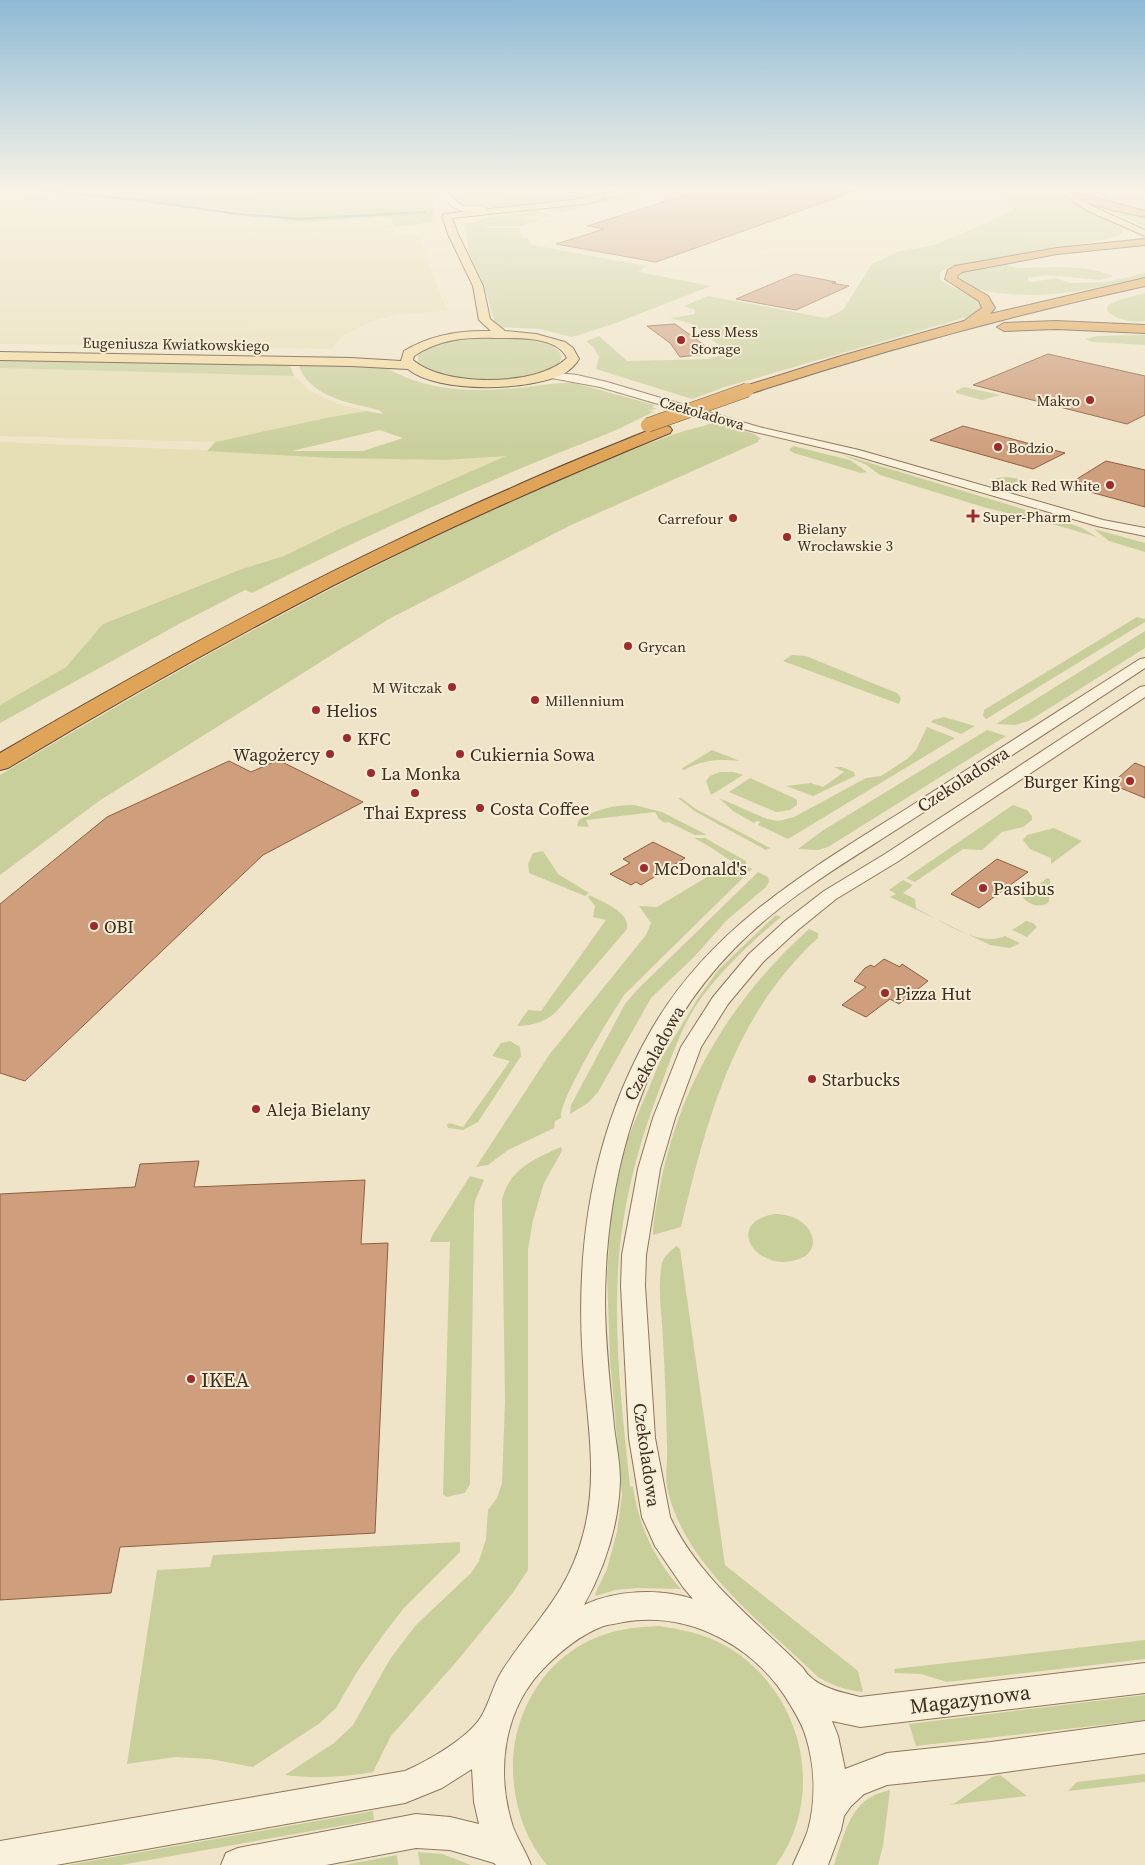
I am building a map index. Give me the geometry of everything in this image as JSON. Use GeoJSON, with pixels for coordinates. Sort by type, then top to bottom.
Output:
{"type":"FeatureCollection","features":[{"type":"Feature","properties":{"kind":"highway"},"geometry":{"type":"LineString","coordinates":[[952,277],[954,281],[984,298],[988,308],[983,315],[969,323]]}},
{"type":"Feature","properties":{"kind":"highway"},"geometry":{"type":"LineString","coordinates":[[962,286],[997,294]]}},
{"type":"Feature","properties":{"kind":"highway"},"geometry":{"type":"LineString","coordinates":[[754,392],[947,336],[1142,287]]}},
{"type":"Feature","properties":{"kind":"highway"},"geometry":{"type":"LineString","coordinates":[[1030,296],[1059,296],[1142,287]]}},
{"type":"Feature","properties":{"kind":"highway"},"geometry":{"type":"LineString","coordinates":[[1142,287],[1102,309],[1122,322],[1145,327]]}},
{"type":"Feature","properties":{"kind":"highway"},"geometry":{"type":"LineString","coordinates":[[44,716],[145,659],[365,546],[482,493],[656,427],[880,348],[969,323],[1112,289]]}},
{"type":"Feature","properties":{"kind":"highway"},"geometry":{"type":"LineString","coordinates":[[947,336],[1033,325],[1145,327]]}},
{"type":"Feature","properties":{"kind":"highway"},"geometry":{"type":"LineString","coordinates":[[930,341],[967,338]]}},
{"type":"Feature","properties":{"kind":"highway"},"geometry":{"type":"LineString","coordinates":[[0,763],[65,723],[251,619],[378,555],[656,427]]}},
{"type":"Feature","properties":{"kind":"main road"},"geometry":{"type":"LineString","coordinates":[[474,277],[478,286],[485,320],[502,334]]}},
{"type":"Feature","properties":{"kind":"main road"},"geometry":{"type":"LineString","coordinates":[[470,335],[479,330],[480,324],[485,320]]}},
{"type":"Feature","properties":{"kind":"main road"},"geometry":{"type":"LineString","coordinates":[[502,334],[540,338],[558,343],[568,349],[573,356],[571,362],[568,366],[549,375],[507,382],[465,382],[430,376],[408,360],[432,342],[470,335],[502,334]]}},
{"type":"Feature","properties":{"kind":"main road","name":"Eugeniusza Kwiatkowskiego"},"geometry":{"type":"LineString","coordinates":[[0,356],[351,362],[408,360]]}},
{"type":"Feature","properties":{"kind":"street","name":"Czekoladowa"},"geometry":{"type":"LineString","coordinates":[[568,366],[739,417],[837,443],[855,452]]}},
{"type":"Feature","properties":{"kind":"street","name":"Czekoladowa"},"geometry":{"type":"LineString","coordinates":[[549,375],[575,378],[775,434],[855,452],[1101,523],[1145,532]]}},
{"type":"Feature","properties":{"kind":"street","name":"Czekoladowa"},"geometry":{"type":"LineString","coordinates":[[1101,523],[1121,533],[1145,540]]}},
{"type":"Feature","properties":{"kind":"street","name":"Czekoladowa"},"geometry":{"type":"LineString","coordinates":[[530,1659],[584,1576],[594,1548],[602,1514],[606,1479],[593,1300],[594,1259],[602,1188],[621,1114],[643,1065],[663,1030],[709,963],[769,907],[823,870],[1145,662]]}},
{"type":"Feature","properties":{"kind":"street","name":"Czekoladowa"},"geometry":{"type":"LineString","coordinates":[[753,1639],[730,1618],[693,1578],[666,1537],[656,1517],[642,1438],[633,1286],[634,1255],[651,1161],[664,1118],[692,1047],[720,1001],[756,958],[830,895],[891,858],[1145,690]]}},
{"type":"Feature","properties":{"kind":"street"},"geometry":{"type":"LineString","coordinates":[[509,1857],[495,1826],[489,1801],[487,1767],[493,1727],[502,1702],[514,1679],[530,1659],[548,1642],[568,1628],[590,1617],[613,1610],[637,1606],[661,1606],[685,1609],[724,1622],[753,1639],[771,1653],[800,1688],[819,1726],[825,1747],[829,1775],[828,1811],[822,1837],[810,1865]]}},
{"type":"Feature","properties":{"kind":"street","name":"Magazynowa"},"geometry":{"type":"LineString","coordinates":[[800,1688],[829,1705],[860,1712],[1145,1678]]}},
{"type":"Feature","properties":{"kind":"street"},"geometry":{"type":"LineString","coordinates":[[0,1858],[405,1787],[431,1777],[450,1766],[466,1754],[493,1727]]}},
{"type":"Feature","properties":{"kind":"street"},"geometry":{"type":"LineString","coordinates":[[828,1811],[839,1794],[853,1782],[887,1769],[991,1758],[1145,1737]]}},
{"type":"Feature","properties":{"kind":"street"},"geometry":{"type":"LineString","coordinates":[[238,1865],[416,1831],[434,1831],[469,1838],[509,1857]]}},
{"type":"Feature","properties":{"kind":"shaded area"},"geometry":{"type":"Polygon","coordinates":[[[0,277],[434,277],[447,311],[400,314],[372,321],[343,335],[332,349],[0,344],[0,277]]]}},
{"type":"Feature","properties":{"kind":"shaded area"},"geometry":{"type":"Polygon","coordinates":[[[0,368],[294,376],[309,390],[323,397],[338,404],[367,411],[215,442],[0,436],[0,368]]]}},
{"type":"Feature","properties":{"kind":"shaded area"},"geometry":{"type":"Polygon","coordinates":[[[0,442],[222,451],[332,458],[444,460],[508,455],[339,529],[284,556],[242,569],[103,624],[66,667],[0,705],[0,442]]]}},
{"type":"Feature","properties":{"kind":"green space"},"geometry":{"type":"Polygon","coordinates":[[[480,277],[665,277],[711,286],[616,323],[572,337],[539,329],[496,327],[480,277]]]}},
{"type":"Feature","properties":{"kind":"green space"},"geometry":{"type":"Polygon","coordinates":[[[864,277],[940,277],[940,280],[978,300],[981,309],[974,315],[725,387],[692,399],[596,369],[599,357],[594,348],[586,341],[599,336],[627,361],[707,359],[729,353],[692,324],[670,318],[695,314],[695,310],[684,306],[708,296],[826,318],[843,310],[864,277]]]}},
{"type":"Feature","properties":{"kind":"green space"},"geometry":{"type":"Polygon","coordinates":[[[958,277],[1034,277],[1028,278],[1028,281],[1032,282],[1055,278],[1071,283],[1104,282],[1130,277],[1145,277],[1108,286],[1032,295],[993,292],[969,286],[958,277]]]}},
{"type":"Feature","properties":{"kind":"green space"},"geometry":{"type":"Polygon","coordinates":[[[1069,277],[1110,277],[1101,280],[1069,277]]]}},
{"type":"Feature","properties":{"kind":"green space"},"geometry":{"type":"Polygon","coordinates":[[[1145,293],[1145,321],[1125,320],[1115,317],[1107,311],[1108,305],[1145,293]]]}},
{"type":"Feature","properties":{"kind":"green space"},"geometry":{"type":"Polygon","coordinates":[[[1145,335],[1145,345],[1092,342],[1085,339],[1097,336],[1145,335]]]}},
{"type":"Feature","properties":{"kind":"green space"},"geometry":{"type":"Polygon","coordinates":[[[472,337],[507,337],[535,340],[557,349],[562,357],[554,367],[539,374],[518,378],[494,379],[470,379],[448,375],[430,370],[418,363],[418,355],[429,347],[443,342],[472,337]]]}},
{"type":"Feature","properties":{"kind":"green space"},"geometry":{"type":"Polygon","coordinates":[[[0,350],[305,357],[381,355],[298,358],[0,350]]]}},
{"type":"Feature","properties":{"kind":"green space"},"geometry":{"type":"Polygon","coordinates":[[[0,358],[290,365],[294,376],[0,368],[0,358]]]}},
{"type":"Feature","properties":{"kind":"green space"},"geometry":{"type":"Polygon","coordinates":[[[299,366],[385,366],[405,377],[434,386],[481,390],[574,383],[655,405],[652,407],[657,409],[648,410],[654,412],[615,431],[429,508],[252,593],[245,590],[179,624],[0,723],[0,705],[66,667],[103,624],[242,569],[284,556],[339,529],[506,456],[444,460],[332,458],[207,451],[215,442],[331,417],[367,411],[383,414],[379,410],[344,401],[322,392],[304,377],[299,366]],[[380,430],[292,451],[363,451],[403,438],[380,430]]]}},
{"type":"Feature","properties":{"kind":"green space"},"geometry":{"type":"Polygon","coordinates":[[[964,387],[1001,395],[982,400],[956,393],[956,391],[964,387]]]}},
{"type":"Feature","properties":{"kind":"green space"},"geometry":{"type":"Polygon","coordinates":[[[715,422],[754,434],[761,439],[569,526],[389,619],[99,801],[0,875],[0,775],[228,644],[344,582],[462,524],[539,489],[643,446],[715,422]]]}},
{"type":"Feature","properties":{"kind":"green space"},"geometry":{"type":"Polygon","coordinates":[[[793,446],[850,460],[867,472],[861,473],[794,453],[789,450],[793,446]]]}},
{"type":"Feature","properties":{"kind":"green space"},"geometry":{"type":"Polygon","coordinates":[[[840,454],[1066,522],[1082,528],[1097,537],[983,507],[880,475],[865,464],[840,454]]]}},
{"type":"Feature","properties":{"kind":"green space"},"geometry":{"type":"Polygon","coordinates":[[[997,478],[1019,479],[1024,484],[1007,488],[999,486],[992,481],[997,478]]]}},
{"type":"Feature","properties":{"kind":"green space"},"geometry":{"type":"Polygon","coordinates":[[[1094,529],[1145,543],[1145,552],[1109,541],[1094,529]]]}},
{"type":"Feature","properties":{"kind":"green space"},"geometry":{"type":"Polygon","coordinates":[[[1137,617],[1145,619],[1145,622],[986,719],[983,716],[984,710],[1137,617]]]}},
{"type":"Feature","properties":{"kind":"green space"},"geometry":{"type":"Polygon","coordinates":[[[1145,631],[1145,648],[1029,721],[1015,725],[996,724],[1145,631]]]}},
{"type":"Feature","properties":{"kind":"green space"},"geometry":{"type":"Polygon","coordinates":[[[792,655],[806,656],[897,693],[901,698],[899,704],[783,661],[792,655]]]}},
{"type":"Feature","properties":{"kind":"green space"},"geometry":{"type":"Polygon","coordinates":[[[944,717],[975,726],[961,734],[931,722],[944,717]]]}},
{"type":"Feature","properties":{"kind":"green space"},"geometry":{"type":"Polygon","coordinates":[[[927,727],[955,738],[788,839],[758,825],[760,822],[754,823],[733,811],[719,798],[767,819],[779,821],[794,817],[866,778],[881,776],[907,759],[916,750],[927,727]]]}},
{"type":"Feature","properties":{"kind":"green space"},"geometry":{"type":"Polygon","coordinates":[[[987,730],[1006,736],[828,847],[818,850],[798,849],[822,831],[987,730]]]}},
{"type":"Feature","properties":{"kind":"green space"},"geometry":{"type":"Polygon","coordinates":[[[712,750],[740,761],[711,761],[684,770],[681,769],[712,750]]]}},
{"type":"Feature","properties":{"kind":"green space"},"geometry":{"type":"Polygon","coordinates":[[[834,767],[842,767],[854,772],[855,776],[813,796],[786,786],[811,783],[823,787],[844,772],[834,767]]]}},
{"type":"Feature","properties":{"kind":"green space"},"geometry":{"type":"Polygon","coordinates":[[[720,772],[734,772],[743,775],[711,795],[706,781],[710,776],[720,772]]]}},
{"type":"Feature","properties":{"kind":"green space"},"geometry":{"type":"Polygon","coordinates":[[[750,778],[794,798],[797,800],[797,805],[790,810],[776,812],[729,792],[750,778]]]}},
{"type":"Feature","properties":{"kind":"green space"},"geometry":{"type":"Polygon","coordinates":[[[678,798],[770,848],[766,850],[696,812],[678,798]]]}},
{"type":"Feature","properties":{"kind":"green space"},"geometry":{"type":"Polygon","coordinates":[[[634,805],[662,812],[707,835],[695,835],[668,822],[665,823],[659,819],[655,812],[586,820],[589,827],[577,826],[579,820],[599,810],[634,805]]]}},
{"type":"Feature","properties":{"kind":"green space"},"geometry":{"type":"Polygon","coordinates":[[[1013,805],[1027,810],[1032,816],[1032,820],[1023,827],[1002,832],[982,850],[963,849],[915,882],[906,878],[1013,805]]]}},
{"type":"Feature","properties":{"kind":"green space"},"geometry":{"type":"Polygon","coordinates":[[[1054,828],[1082,841],[1051,864],[1051,858],[1030,849],[1023,840],[1027,835],[1054,828]]]}},
{"type":"Feature","properties":{"kind":"green space"},"geometry":{"type":"Polygon","coordinates":[[[694,838],[705,838],[746,861],[747,866],[752,869],[625,994],[577,1076],[562,1108],[561,1118],[555,1121],[554,1128],[508,1150],[488,1165],[476,1167],[549,1055],[646,935],[651,923],[639,906],[657,907],[732,862],[694,838]]]}},
{"type":"Feature","properties":{"kind":"green space"},"geometry":{"type":"Polygon","coordinates":[[[543,851],[558,874],[589,893],[585,896],[529,873],[528,864],[533,853],[543,851]]]}},
{"type":"Feature","properties":{"kind":"green space"},"geometry":{"type":"Polygon","coordinates":[[[758,872],[768,877],[769,882],[766,887],[727,920],[694,957],[651,998],[598,1092],[588,1103],[570,1114],[571,1105],[625,1004],[758,872]]]}},
{"type":"Feature","properties":{"kind":"green space"},"geometry":{"type":"Polygon","coordinates":[[[1047,878],[1050,879],[1049,902],[1037,905],[1025,900],[1023,897],[1047,878]]]}},
{"type":"Feature","properties":{"kind":"green space"},"geometry":{"type":"Polygon","coordinates":[[[903,880],[913,885],[903,893],[915,899],[916,908],[935,919],[890,897],[896,894],[889,890],[903,880]]]}},
{"type":"Feature","properties":{"kind":"green space"},"geometry":{"type":"Polygon","coordinates":[[[590,895],[620,912],[627,923],[627,929],[556,1012],[538,1023],[517,1026],[528,1010],[541,1011],[606,920],[593,917],[595,906],[588,897],[590,895]]]}},
{"type":"Feature","properties":{"kind":"green space"},"geometry":{"type":"Polygon","coordinates":[[[776,915],[781,917],[724,970],[704,994],[685,1025],[643,1137],[628,1194],[623,1222],[617,1281],[617,1334],[621,1399],[630,1486],[633,1487],[639,1515],[649,1541],[671,1578],[681,1589],[638,1588],[615,1590],[596,1596],[595,1594],[607,1569],[617,1532],[622,1495],[610,1359],[607,1275],[611,1217],[624,1147],[661,1059],[698,998],[719,969],[776,915]]]}},
{"type":"Feature","properties":{"kind":"green space"},"geometry":{"type":"Polygon","coordinates":[[[1026,921],[1033,923],[1037,927],[1027,937],[1012,930],[1026,921]]]}},
{"type":"Feature","properties":{"kind":"green space"},"geometry":{"type":"Polygon","coordinates":[[[809,929],[818,933],[818,938],[789,968],[764,1001],[744,1035],[727,1071],[701,1147],[681,1227],[653,1235],[656,1205],[669,1149],[695,1078],[733,1014],[756,984],[809,929]]]}},
{"type":"Feature","properties":{"kind":"green space"},"geometry":{"type":"Polygon","coordinates":[[[966,934],[995,939],[1005,936],[1020,943],[1010,948],[990,945],[966,934]]]}},
{"type":"Feature","properties":{"kind":"green space"},"geometry":{"type":"Polygon","coordinates":[[[510,1041],[520,1047],[521,1056],[478,1122],[463,1130],[448,1128],[447,1125],[449,1123],[463,1127],[510,1061],[492,1056],[501,1043],[510,1041]]]}},
{"type":"Feature","properties":{"kind":"green space"},"geometry":{"type":"Polygon","coordinates":[[[561,1147],[562,1151],[544,1183],[533,1220],[528,1249],[528,1570],[512,1594],[457,1661],[391,1736],[373,1772],[329,1777],[285,1775],[334,1743],[353,1725],[390,1659],[416,1625],[471,1573],[479,1561],[486,1539],[488,1510],[497,1498],[502,1483],[505,1402],[502,1200],[510,1180],[524,1166],[561,1147]]]}},
{"type":"Feature","properties":{"kind":"green space"},"geometry":{"type":"Polygon","coordinates":[[[470,1176],[484,1180],[475,1201],[474,1211],[470,1484],[465,1493],[446,1497],[443,1494],[450,1242],[430,1242],[470,1176]]]}},
{"type":"Feature","properties":{"kind":"green space"},"geometry":{"type":"Polygon","coordinates":[[[775,1214],[794,1218],[805,1225],[813,1241],[810,1252],[799,1259],[784,1262],[771,1260],[760,1254],[752,1246],[748,1236],[750,1227],[759,1219],[775,1214]]]}},
{"type":"Feature","properties":{"kind":"green space"},"geometry":{"type":"Polygon","coordinates":[[[676,1246],[680,1249],[725,1565],[858,1671],[863,1692],[840,1687],[818,1677],[751,1614],[708,1567],[690,1542],[676,1515],[666,1482],[667,1450],[660,1291],[663,1260],[676,1246]]]}},
{"type":"Feature","properties":{"kind":"green space"},"geometry":{"type":"Polygon","coordinates":[[[460,1542],[460,1552],[404,1608],[357,1672],[336,1708],[320,1723],[253,1767],[210,1759],[175,1757],[127,1764],[157,1570],[210,1567],[213,1555],[460,1542]]]}},
{"type":"Feature","properties":{"kind":"green space"},"geometry":{"type":"Polygon","coordinates":[[[659,1626],[707,1637],[743,1657],[767,1680],[785,1708],[797,1738],[803,1770],[801,1803],[793,1835],[776,1865],[547,1865],[534,1847],[524,1828],[514,1785],[513,1760],[516,1736],[523,1713],[534,1691],[548,1672],[566,1655],[586,1642],[621,1630],[659,1626]]]}},
{"type":"Feature","properties":{"kind":"green space"},"geometry":{"type":"Polygon","coordinates":[[[1145,1640],[1145,1659],[947,1682],[921,1674],[895,1673],[894,1669],[1145,1640]]]}},
{"type":"Feature","properties":{"kind":"green space"},"geometry":{"type":"Polygon","coordinates":[[[1145,1695],[1145,1720],[916,1746],[909,1724],[1145,1695]]]}},
{"type":"Feature","properties":{"kind":"green space"},"geometry":{"type":"Polygon","coordinates":[[[1145,1774],[1145,1782],[1068,1791],[1077,1782],[1145,1774]]]}},
{"type":"Feature","properties":{"kind":"green space"},"geometry":{"type":"Polygon","coordinates":[[[1000,1775],[1027,1796],[949,1805],[955,1803],[992,1777],[1000,1775]]]}},
{"type":"Feature","properties":{"kind":"green space"},"geometry":{"type":"Polygon","coordinates":[[[890,1790],[883,1846],[878,1865],[834,1865],[846,1829],[858,1808],[866,1800],[890,1790]]]}},
{"type":"Feature","properties":{"kind":"green space"},"geometry":{"type":"Polygon","coordinates":[[[373,1811],[374,1820],[121,1865],[68,1865],[373,1811]]]}},
{"type":"Feature","properties":{"kind":"green space"},"geometry":{"type":"Polygon","coordinates":[[[418,1852],[442,1854],[471,1865],[420,1865],[418,1852]]]}},
{"type":"Feature","properties":{"kind":"green space"},"geometry":{"type":"Polygon","coordinates":[[[397,1855],[398,1865],[344,1865],[397,1855]]]}},
{"type":"Feature","properties":{"kind":"building"},"geometry":{"type":"Polygon","coordinates":[[[788,277],[811,277],[849,286],[796,310],[736,299],[788,277]]]}},
{"type":"Feature","properties":{"kind":"building","name":"Less Mess Storage"},"geometry":{"type":"Polygon","coordinates":[[[675,324],[715,353],[680,357],[670,343],[647,326],[675,324]]]}},
{"type":"Feature","properties":{"kind":"building","name":"Makro"},"geometry":{"type":"Polygon","coordinates":[[[1048,354],[1145,376],[1145,415],[1127,424],[973,385],[1048,354]]]}},
{"type":"Feature","properties":{"kind":"building","name":"Bodzio"},"geometry":{"type":"Polygon","coordinates":[[[963,426],[1065,453],[1033,469],[930,440],[963,426]]]}},
{"type":"Feature","properties":{"kind":"building","name":"Black Red White"},"geometry":{"type":"Polygon","coordinates":[[[1106,461],[1145,470],[1145,507],[1072,487],[1078,484],[1072,482],[1106,461]]]}},
{"type":"Feature","properties":{"kind":"building","name":"OBI"},"geometry":{"type":"Polygon","coordinates":[[[278,760],[363,802],[263,855],[25,1081],[0,1073],[0,904],[107,817],[229,761],[251,772],[278,760]]]}},
{"type":"Feature","properties":{"kind":"building","name":"Burger King"},"geometry":{"type":"Polygon","coordinates":[[[1135,763],[1145,767],[1145,798],[1111,784],[1135,763]]]}},
{"type":"Feature","properties":{"kind":"building","name":"McDonald's"},"geometry":{"type":"Polygon","coordinates":[[[653,842],[685,858],[641,885],[636,882],[631,885],[610,874],[630,863],[623,859],[653,842]]]}},
{"type":"Feature","properties":{"kind":"building","name":"Pasibus"},"geometry":{"type":"Polygon","coordinates":[[[997,859],[1028,872],[979,908],[951,894],[997,859]]]}},
{"type":"Feature","properties":{"kind":"building","name":"Pizza Hut"},"geometry":{"type":"Polygon","coordinates":[[[884,959],[900,967],[902,964],[928,981],[899,1004],[890,999],[866,1017],[842,1005],[866,987],[854,981],[865,968],[871,965],[874,967],[884,959]]]}},
{"type":"Feature","properties":{"kind":"building","name":"IKEA"},"geometry":{"type":"Polygon","coordinates":[[[199,1161],[194,1187],[365,1180],[361,1244],[388,1243],[375,1533],[120,1547],[111,1593],[0,1600],[0,1194],[135,1187],[140,1164],[199,1161]]]}},
{"type":"Feature","properties":{"kind":"place","name":"Less Mess Storage"},"geometry":{"type":"Point","coordinates":[681,340]}},
{"type":"Feature","properties":{"kind":"place","name":"Makro"},"geometry":{"type":"Point","coordinates":[1090,400]}},
{"type":"Feature","properties":{"kind":"place","name":"Bodzio"},"geometry":{"type":"Point","coordinates":[998,447]}},
{"type":"Feature","properties":{"kind":"place","name":"Black Red White"},"geometry":{"type":"Point","coordinates":[1110,485]}},
{"type":"Feature","properties":{"kind":"place","name":"Super-Pharm"},"geometry":{"type":"Point","coordinates":[973,516]}},
{"type":"Feature","properties":{"kind":"place","name":"Carrefour"},"geometry":{"type":"Point","coordinates":[733,518]}},
{"type":"Feature","properties":{"kind":"place","name":"Bielany Wrocławskie 3"},"geometry":{"type":"Point","coordinates":[787,537]}},
{"type":"Feature","properties":{"kind":"place","name":"Grycan"},"geometry":{"type":"Point","coordinates":[628,646]}},
{"type":"Feature","properties":{"kind":"place","name":"M Witczak"},"geometry":{"type":"Point","coordinates":[452,687]}},
{"type":"Feature","properties":{"kind":"place","name":"Millennium"},"geometry":{"type":"Point","coordinates":[535,700]}},
{"type":"Feature","properties":{"kind":"place","name":"Helios"},"geometry":{"type":"Point","coordinates":[316,710]}},
{"type":"Feature","properties":{"kind":"place","name":"KFC"},"geometry":{"type":"Point","coordinates":[347,738]}},
{"type":"Feature","properties":{"kind":"place","name":"Wagożercy"},"geometry":{"type":"Point","coordinates":[330,754]}},
{"type":"Feature","properties":{"kind":"place","name":"Cukiernia Sowa"},"geometry":{"type":"Point","coordinates":[460,754]}},
{"type":"Feature","properties":{"kind":"place","name":"La Monka"},"geometry":{"type":"Point","coordinates":[371,773]}},
{"type":"Feature","properties":{"kind":"place","name":"Burger King"},"geometry":{"type":"Point","coordinates":[1130,781]}},
{"type":"Feature","properties":{"kind":"place","name":"Thai Express"},"geometry":{"type":"Point","coordinates":[415,793]}},
{"type":"Feature","properties":{"kind":"place","name":"Costa Coffee"},"geometry":{"type":"Point","coordinates":[480,808]}},
{"type":"Feature","properties":{"kind":"place","name":"McDonald's"},"geometry":{"type":"Point","coordinates":[644,868]}},
{"type":"Feature","properties":{"kind":"place","name":"Pasibus"},"geometry":{"type":"Point","coordinates":[983,888]}},
{"type":"Feature","properties":{"kind":"place","name":"OBI"},"geometry":{"type":"Point","coordinates":[94,926]}},
{"type":"Feature","properties":{"kind":"place","name":"Pizza Hut"},"geometry":{"type":"Point","coordinates":[885,993]}},
{"type":"Feature","properties":{"kind":"place","name":"Starbucks"},"geometry":{"type":"Point","coordinates":[812,1079]}},
{"type":"Feature","properties":{"kind":"place","name":"Aleja Bielany"},"geometry":{"type":"Point","coordinates":[256,1109]}},
{"type":"Feature","properties":{"kind":"place","name":"IKEA"},"geometry":{"type":"Point","coordinates":[191,1379]}}]}
